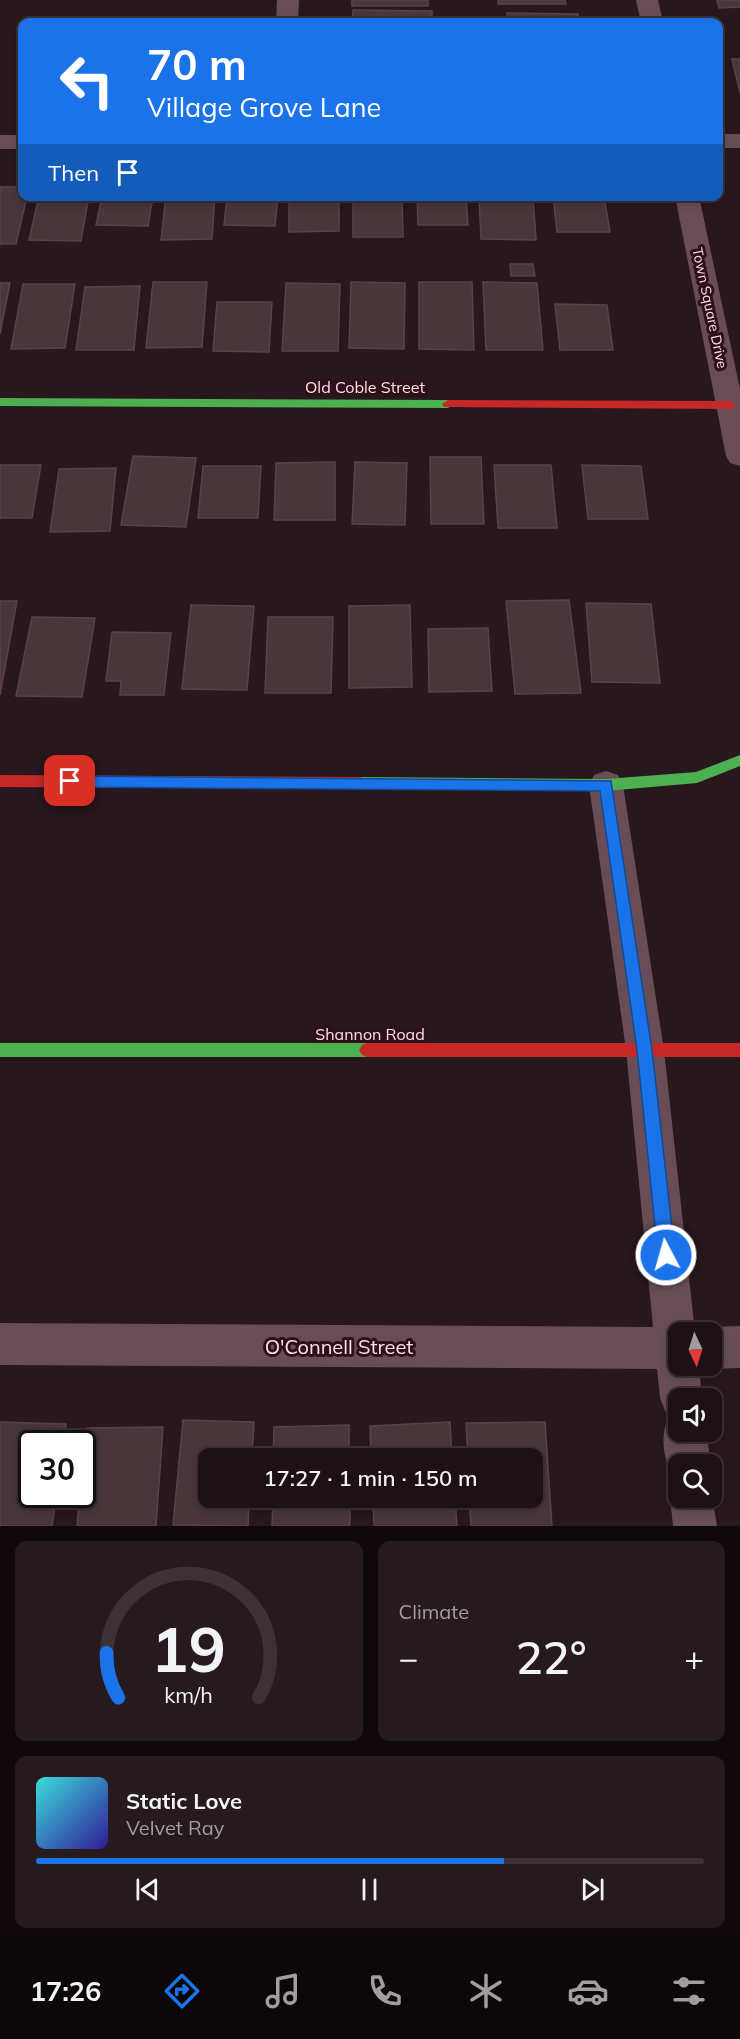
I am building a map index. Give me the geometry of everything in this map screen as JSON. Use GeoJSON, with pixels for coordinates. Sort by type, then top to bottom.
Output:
{"type":"FeatureCollection","features":[{"type":"Feature","properties":{"kind":"street"},"geometry":{"type":"LineString","coordinates":[[287,18],[288,0]]}},
{"type":"Feature","properties":{"kind":"street"},"geometry":{"type":"LineString","coordinates":[[647,0],[650,18]]}},
{"type":"Feature","properties":{"kind":"street"},"geometry":{"type":"LineString","coordinates":[[723,141],[740,141]]}},
{"type":"Feature","properties":{"kind":"street"},"geometry":{"type":"LineString","coordinates":[[0,142],[18,142]]}},
{"type":"Feature","properties":{"kind":"street","name":"Town Square Drive"},"geometry":{"type":"LineString","coordinates":[[688,201],[740,456]]}},
{"type":"Feature","properties":{"kind":"street","name":"Old Coble Street"},"geometry":{"type":"LineString","coordinates":[[0,402],[730,405]]}},
{"type":"Feature","properties":{"kind":"street"},"geometry":{"type":"LineString","coordinates":[[0,781],[606,785],[697,777],[740,760]]}},
{"type":"Feature","properties":{"kind":"street"},"geometry":{"type":"LineString","coordinates":[[606,785],[684,1322]]}},
{"type":"Feature","properties":{"kind":"street","name":"Shannon Road"},"geometry":{"type":"LineString","coordinates":[[0,1050],[740,1050]]}},
{"type":"Feature","properties":{"kind":"street","name":"O'Connell Street"},"geometry":{"type":"LineString","coordinates":[[0,1344],[668,1348]]}},
{"type":"Feature","properties":{"kind":"street","name":"O'Connell Street"},"geometry":{"type":"LineString","coordinates":[[722,1347],[740,1347]]}},
{"type":"Feature","properties":{"kind":"street"},"geometry":{"type":"LineString","coordinates":[[693,1508],[695,1526]]}},
{"type":"Feature","properties":{"kind":"building"},"geometry":{"type":"Polygon","coordinates":[[[352,0],[428,0],[428,6],[352,6],[352,0]]]}},
{"type":"Feature","properties":{"kind":"building"},"geometry":{"type":"Polygon","coordinates":[[[498,0],[565,0],[566,4],[498,4],[498,0]]]}},
{"type":"Feature","properties":{"kind":"building"},"geometry":{"type":"Polygon","coordinates":[[[717,0],[740,0],[740,7],[719,8],[717,0]]]}},
{"type":"Feature","properties":{"kind":"building"},"geometry":{"type":"Polygon","coordinates":[[[353,10],[432,11],[432,18],[352,18],[353,10]]]}},
{"type":"Feature","properties":{"kind":"building"},"geometry":{"type":"Polygon","coordinates":[[[507,13],[578,14],[578,18],[507,18],[507,13]]]}},
{"type":"Feature","properties":{"kind":"building"},"geometry":{"type":"Polygon","coordinates":[[[732,59],[740,59],[740,93],[732,59]]]}},
{"type":"Feature","properties":{"kind":"building"},"geometry":{"type":"Polygon","coordinates":[[[0,187],[18,187],[18,201],[26,201],[16,244],[0,244],[0,187]]]}},
{"type":"Feature","properties":{"kind":"building"},"geometry":{"type":"Polygon","coordinates":[[[38,201],[88,201],[81,241],[29,240],[38,201]]]}},
{"type":"Feature","properties":{"kind":"building"},"geometry":{"type":"Polygon","coordinates":[[[101,201],[152,201],[148,226],[96,225],[101,201]]]}},
{"type":"Feature","properties":{"kind":"building"},"geometry":{"type":"Polygon","coordinates":[[[165,201],[215,201],[212,239],[161,240],[165,201]]]}},
{"type":"Feature","properties":{"kind":"building"},"geometry":{"type":"Polygon","coordinates":[[[226,201],[278,201],[275,226],[224,225],[226,201]]]}},
{"type":"Feature","properties":{"kind":"building"},"geometry":{"type":"Polygon","coordinates":[[[289,201],[339,201],[339,231],[289,232],[289,201]]]}},
{"type":"Feature","properties":{"kind":"building"},"geometry":{"type":"Polygon","coordinates":[[[353,201],[402,201],[403,237],[353,237],[353,201]]]}},
{"type":"Feature","properties":{"kind":"building"},"geometry":{"type":"Polygon","coordinates":[[[417,201],[466,201],[468,225],[418,225],[417,201]]]}},
{"type":"Feature","properties":{"kind":"building"},"geometry":{"type":"Polygon","coordinates":[[[479,201],[533,201],[536,240],[481,239],[479,201]]]}},
{"type":"Feature","properties":{"kind":"building"},"geometry":{"type":"Polygon","coordinates":[[[554,201],[605,201],[610,232],[557,232],[554,201]]]}},
{"type":"Feature","properties":{"kind":"building"},"geometry":{"type":"Polygon","coordinates":[[[510,264],[533,264],[535,276],[511,276],[510,264]]]}},
{"type":"Feature","properties":{"kind":"building"},"geometry":{"type":"Polygon","coordinates":[[[153,282],[207,282],[202,347],[146,348],[153,282]]]}},
{"type":"Feature","properties":{"kind":"building"},"geometry":{"type":"Polygon","coordinates":[[[351,282],[405,283],[404,349],[349,348],[351,282]]]}},
{"type":"Feature","properties":{"kind":"building"},"geometry":{"type":"Polygon","coordinates":[[[419,282],[472,282],[474,350],[419,349],[419,282]]]}},
{"type":"Feature","properties":{"kind":"building"},"geometry":{"type":"Polygon","coordinates":[[[483,282],[537,283],[543,350],[486,350],[483,282]]]}},
{"type":"Feature","properties":{"kind":"building"},"geometry":{"type":"Polygon","coordinates":[[[0,283],[10,283],[0,334],[0,283]]]}},
{"type":"Feature","properties":{"kind":"building"},"geometry":{"type":"Polygon","coordinates":[[[286,283],[340,284],[338,351],[282,351],[286,283]]]}},
{"type":"Feature","properties":{"kind":"building"},"geometry":{"type":"Polygon","coordinates":[[[23,284],[75,284],[65,348],[11,349],[23,284]]]}},
{"type":"Feature","properties":{"kind":"building"},"geometry":{"type":"Polygon","coordinates":[[[140,286],[134,350],[76,350],[85,287],[140,286]]]}},
{"type":"Feature","properties":{"kind":"building"},"geometry":{"type":"Polygon","coordinates":[[[217,302],[272,302],[269,352],[213,351],[217,302]]]}},
{"type":"Feature","properties":{"kind":"building"},"geometry":{"type":"Polygon","coordinates":[[[555,304],[607,305],[613,350],[560,350],[555,304]]]}},
{"type":"Feature","properties":{"kind":"building"},"geometry":{"type":"Polygon","coordinates":[[[133,456],[196,458],[186,527],[121,525],[133,456]]]}},
{"type":"Feature","properties":{"kind":"building"},"geometry":{"type":"Polygon","coordinates":[[[430,457],[481,457],[484,524],[431,524],[430,457]]]}},
{"type":"Feature","properties":{"kind":"building"},"geometry":{"type":"Polygon","coordinates":[[[335,462],[335,520],[274,520],[276,463],[335,462]]]}},
{"type":"Feature","properties":{"kind":"building"},"geometry":{"type":"Polygon","coordinates":[[[355,462],[407,463],[405,525],[352,524],[355,462]]]}},
{"type":"Feature","properties":{"kind":"building"},"geometry":{"type":"Polygon","coordinates":[[[0,465],[41,465],[32,518],[0,518],[0,465]]]}},
{"type":"Feature","properties":{"kind":"building"},"geometry":{"type":"Polygon","coordinates":[[[494,465],[551,465],[557,528],[498,528],[494,465]]]}},
{"type":"Feature","properties":{"kind":"building"},"geometry":{"type":"Polygon","coordinates":[[[582,465],[641,466],[648,519],[588,519],[582,465]]]}},
{"type":"Feature","properties":{"kind":"building"},"geometry":{"type":"Polygon","coordinates":[[[203,466],[261,466],[258,518],[198,518],[203,466]]]}},
{"type":"Feature","properties":{"kind":"building"},"geometry":{"type":"Polygon","coordinates":[[[116,468],[110,531],[50,532],[59,469],[116,468]]]}},
{"type":"Feature","properties":{"kind":"building"},"geometry":{"type":"Polygon","coordinates":[[[569,600],[581,693],[515,694],[506,601],[569,600]]]}},
{"type":"Feature","properties":{"kind":"building"},"geometry":{"type":"Polygon","coordinates":[[[0,601],[17,601],[0,695],[0,601]]]}},
{"type":"Feature","properties":{"kind":"building"},"geometry":{"type":"Polygon","coordinates":[[[586,603],[651,604],[660,683],[592,682],[586,603]]]}},
{"type":"Feature","properties":{"kind":"building"},"geometry":{"type":"Polygon","coordinates":[[[191,605],[254,606],[247,690],[182,689],[191,605]]]}},
{"type":"Feature","properties":{"kind":"building"},"geometry":{"type":"Polygon","coordinates":[[[410,605],[412,687],[349,688],[349,606],[410,605]]]}},
{"type":"Feature","properties":{"kind":"building"},"geometry":{"type":"Polygon","coordinates":[[[32,617],[95,618],[82,697],[16,696],[32,617]]]}},
{"type":"Feature","properties":{"kind":"building"},"geometry":{"type":"Polygon","coordinates":[[[268,617],[333,617],[331,693],[265,693],[268,617]]]}},
{"type":"Feature","properties":{"kind":"building"},"geometry":{"type":"Polygon","coordinates":[[[488,628],[492,691],[429,692],[428,629],[488,628]]]}},
{"type":"Feature","properties":{"kind":"building"},"geometry":{"type":"Polygon","coordinates":[[[112,632],[171,633],[164,695],[120,695],[121,681],[106,681],[112,632]]]}},
{"type":"Feature","properties":{"kind":"building"},"geometry":{"type":"Polygon","coordinates":[[[183,1420],[254,1422],[253,1448],[198,1448],[198,1508],[249,1508],[248,1526],[173,1525],[183,1420]]]}},
{"type":"Feature","properties":{"kind":"building"},"geometry":{"type":"Polygon","coordinates":[[[0,1422],[66,1424],[65,1430],[18,1430],[18,1508],[55,1508],[52,1526],[0,1526],[0,1422]]]}},
{"type":"Feature","properties":{"kind":"building"},"geometry":{"type":"Polygon","coordinates":[[[450,1422],[451,1448],[371,1448],[370,1426],[450,1422]]]}},
{"type":"Feature","properties":{"kind":"building"},"geometry":{"type":"Polygon","coordinates":[[[545,1422],[552,1526],[471,1526],[470,1508],[543,1508],[543,1448],[467,1448],[466,1423],[545,1422]]]}},
{"type":"Feature","properties":{"kind":"building"},"geometry":{"type":"Polygon","coordinates":[[[349,1425],[349,1448],[273,1448],[274,1427],[349,1425]]]}},
{"type":"Feature","properties":{"kind":"building"},"geometry":{"type":"Polygon","coordinates":[[[163,1427],[156,1526],[77,1526],[79,1508],[96,1508],[96,1430],[87,1430],[87,1428],[163,1427]]]}},
{"type":"Feature","properties":{"kind":"building"},"geometry":{"type":"Polygon","coordinates":[[[273,1508],[350,1508],[350,1526],[272,1526],[273,1508]]]}},
{"type":"Feature","properties":{"kind":"building"},"geometry":{"type":"Polygon","coordinates":[[[373,1508],[456,1508],[457,1526],[374,1526],[373,1508]]]}},
{"type":"Feature","properties":{"kind":"traffic: fast"},"geometry":{"type":"LineString","coordinates":[[0,402],[448,404]]}},
{"type":"Feature","properties":{"kind":"traffic: fast"},"geometry":{"type":"LineString","coordinates":[[360,783],[606,785],[697,777],[740,760]]}},
{"type":"Feature","properties":{"kind":"traffic: fast"},"geometry":{"type":"LineString","coordinates":[[0,1050],[367,1050]]}},
{"type":"Feature","properties":{"kind":"traffic: jam"},"geometry":{"type":"LineString","coordinates":[[448,404],[730,405]]}},
{"type":"Feature","properties":{"kind":"traffic: jam"},"geometry":{"type":"LineString","coordinates":[[0,781],[360,783]]}},
{"type":"Feature","properties":{"kind":"traffic: jam"},"geometry":{"type":"LineString","coordinates":[[367,1050],[740,1050]]}},
{"type":"Feature","properties":{"kind":"route"},"geometry":{"type":"LineString","coordinates":[[70,781],[606,785],[645,1050],[666,1255]]}}]}
